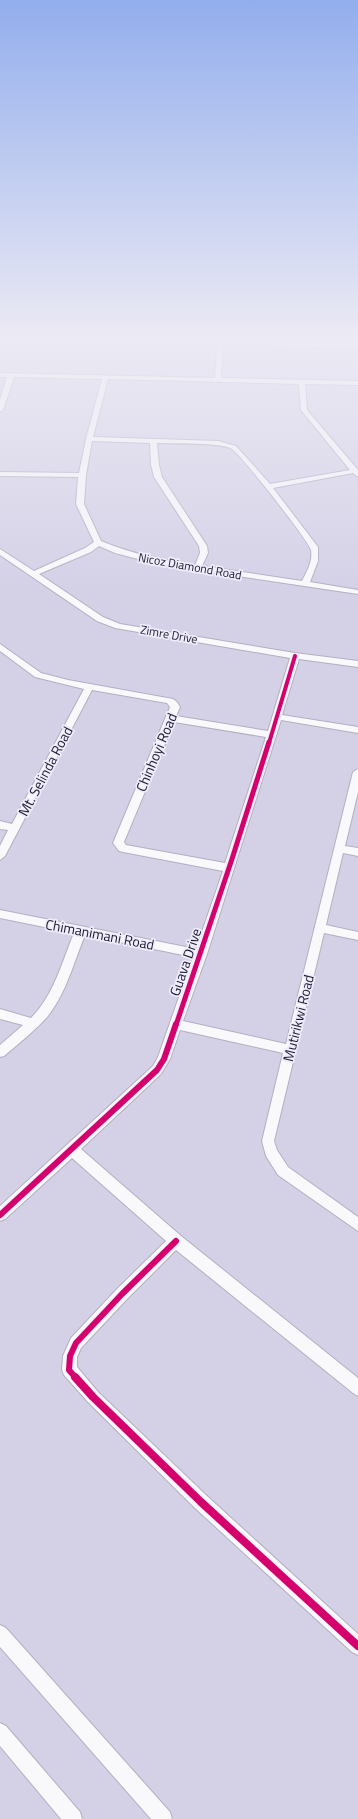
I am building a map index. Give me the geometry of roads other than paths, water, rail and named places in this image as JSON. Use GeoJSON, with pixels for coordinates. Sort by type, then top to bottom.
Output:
{"type":"FeatureCollection","features":[{"type":"Feature","properties":{"kind":"street"},"geometry":{"type":"LineString","coordinates":[[33,574],[88,550],[98,543],[80,504],[82,475],[93,423]]}},
{"type":"Feature","properties":{"kind":"street"},"geometry":{"type":"LineString","coordinates":[[315,423],[356,473]]}},
{"type":"Feature","properties":{"kind":"street"},"geometry":{"type":"LineString","coordinates":[[89,439],[218,443],[234,447],[268,486],[314,547],[316,562],[305,584]]}},
{"type":"Feature","properties":{"kind":"street"},"geometry":{"type":"LineString","coordinates":[[153,441],[155,465],[158,477],[203,546],[204,553],[197,569]]}},
{"type":"Feature","properties":{"kind":"street"},"geometry":{"type":"LineString","coordinates":[[268,486],[356,473]]}},
{"type":"Feature","properties":{"kind":"street"},"geometry":{"type":"LineString","coordinates":[[0,474],[82,475]]}},
{"type":"Feature","properties":{"kind":"street","name":"Nicoz Diamond Road"},"geometry":{"type":"LineString","coordinates":[[98,543],[118,551],[157,562],[358,592]]}},
{"type":"Feature","properties":{"kind":"street","name":"Zimre Drive"},"geometry":{"type":"LineString","coordinates":[[0,551],[100,619],[118,626],[295,656],[358,664]]}},
{"type":"Feature","properties":{"kind":"street","name":"Chinhoyi Road"},"geometry":{"type":"LineString","coordinates":[[0,647],[38,675],[170,701],[174,704],[175,707],[171,718],[118,843],[123,848],[229,868]]}},
{"type":"Feature","properties":{"kind":"street","name":"Guava Drive"},"geometry":{"type":"LineString","coordinates":[[0,1215],[157,1070],[164,1059],[229,868],[278,716],[295,656]]}},
{"type":"Feature","properties":{"kind":"street","name":"Mt. Selinda Road"},"geometry":{"type":"LineString","coordinates":[[0,856],[89,686]]}},
{"type":"Feature","properties":{"kind":"street"},"geometry":{"type":"LineString","coordinates":[[278,716],[358,730]]}},
{"type":"Feature","properties":{"kind":"street"},"geometry":{"type":"LineString","coordinates":[[171,718],[272,735]]}},
{"type":"Feature","properties":{"kind":"street","name":"Mutirikwi Road"},"geometry":{"type":"LineString","coordinates":[[358,772],[290,1050],[276,1114],[269,1136],[271,1152],[283,1171],[358,1226]]}},
{"type":"Feature","properties":{"kind":"street"},"geometry":{"type":"LineString","coordinates":[[0,825],[15,828]]}},
{"type":"Feature","properties":{"kind":"street"},"geometry":{"type":"LineString","coordinates":[[339,849],[358,852]]}},
{"type":"Feature","properties":{"kind":"street","name":"Chimanimani Road"},"geometry":{"type":"LineString","coordinates":[[0,914],[201,954]]}},
{"type":"Feature","properties":{"kind":"street"},"geometry":{"type":"LineString","coordinates":[[320,928],[358,936]]}},
{"type":"Feature","properties":{"kind":"street"},"geometry":{"type":"LineString","coordinates":[[0,1052],[33,1023],[44,1011],[55,992],[81,930]]}},
{"type":"Feature","properties":{"kind":"street"},"geometry":{"type":"LineString","coordinates":[[0,1014],[33,1023]]}},
{"type":"Feature","properties":{"kind":"street"},"geometry":{"type":"LineString","coordinates":[[176,1024],[290,1050]]}},
{"type":"Feature","properties":{"kind":"street"},"geometry":{"type":"LineString","coordinates":[[72,1150],[176,1241],[358,1388]]}},
{"type":"Feature","properties":{"kind":"street"},"geometry":{"type":"LineString","coordinates":[[176,1241],[122,1294],[76,1343],[70,1356],[69,1370],[93,1397],[201,1502],[358,1646]]}},
{"type":"Feature","properties":{"kind":"street"},"geometry":{"type":"LineString","coordinates":[[0,1634],[163,1819]]}},
{"type":"Feature","properties":{"kind":"street"},"geometry":{"type":"LineString","coordinates":[[0,1732],[73,1819]]}}]}
